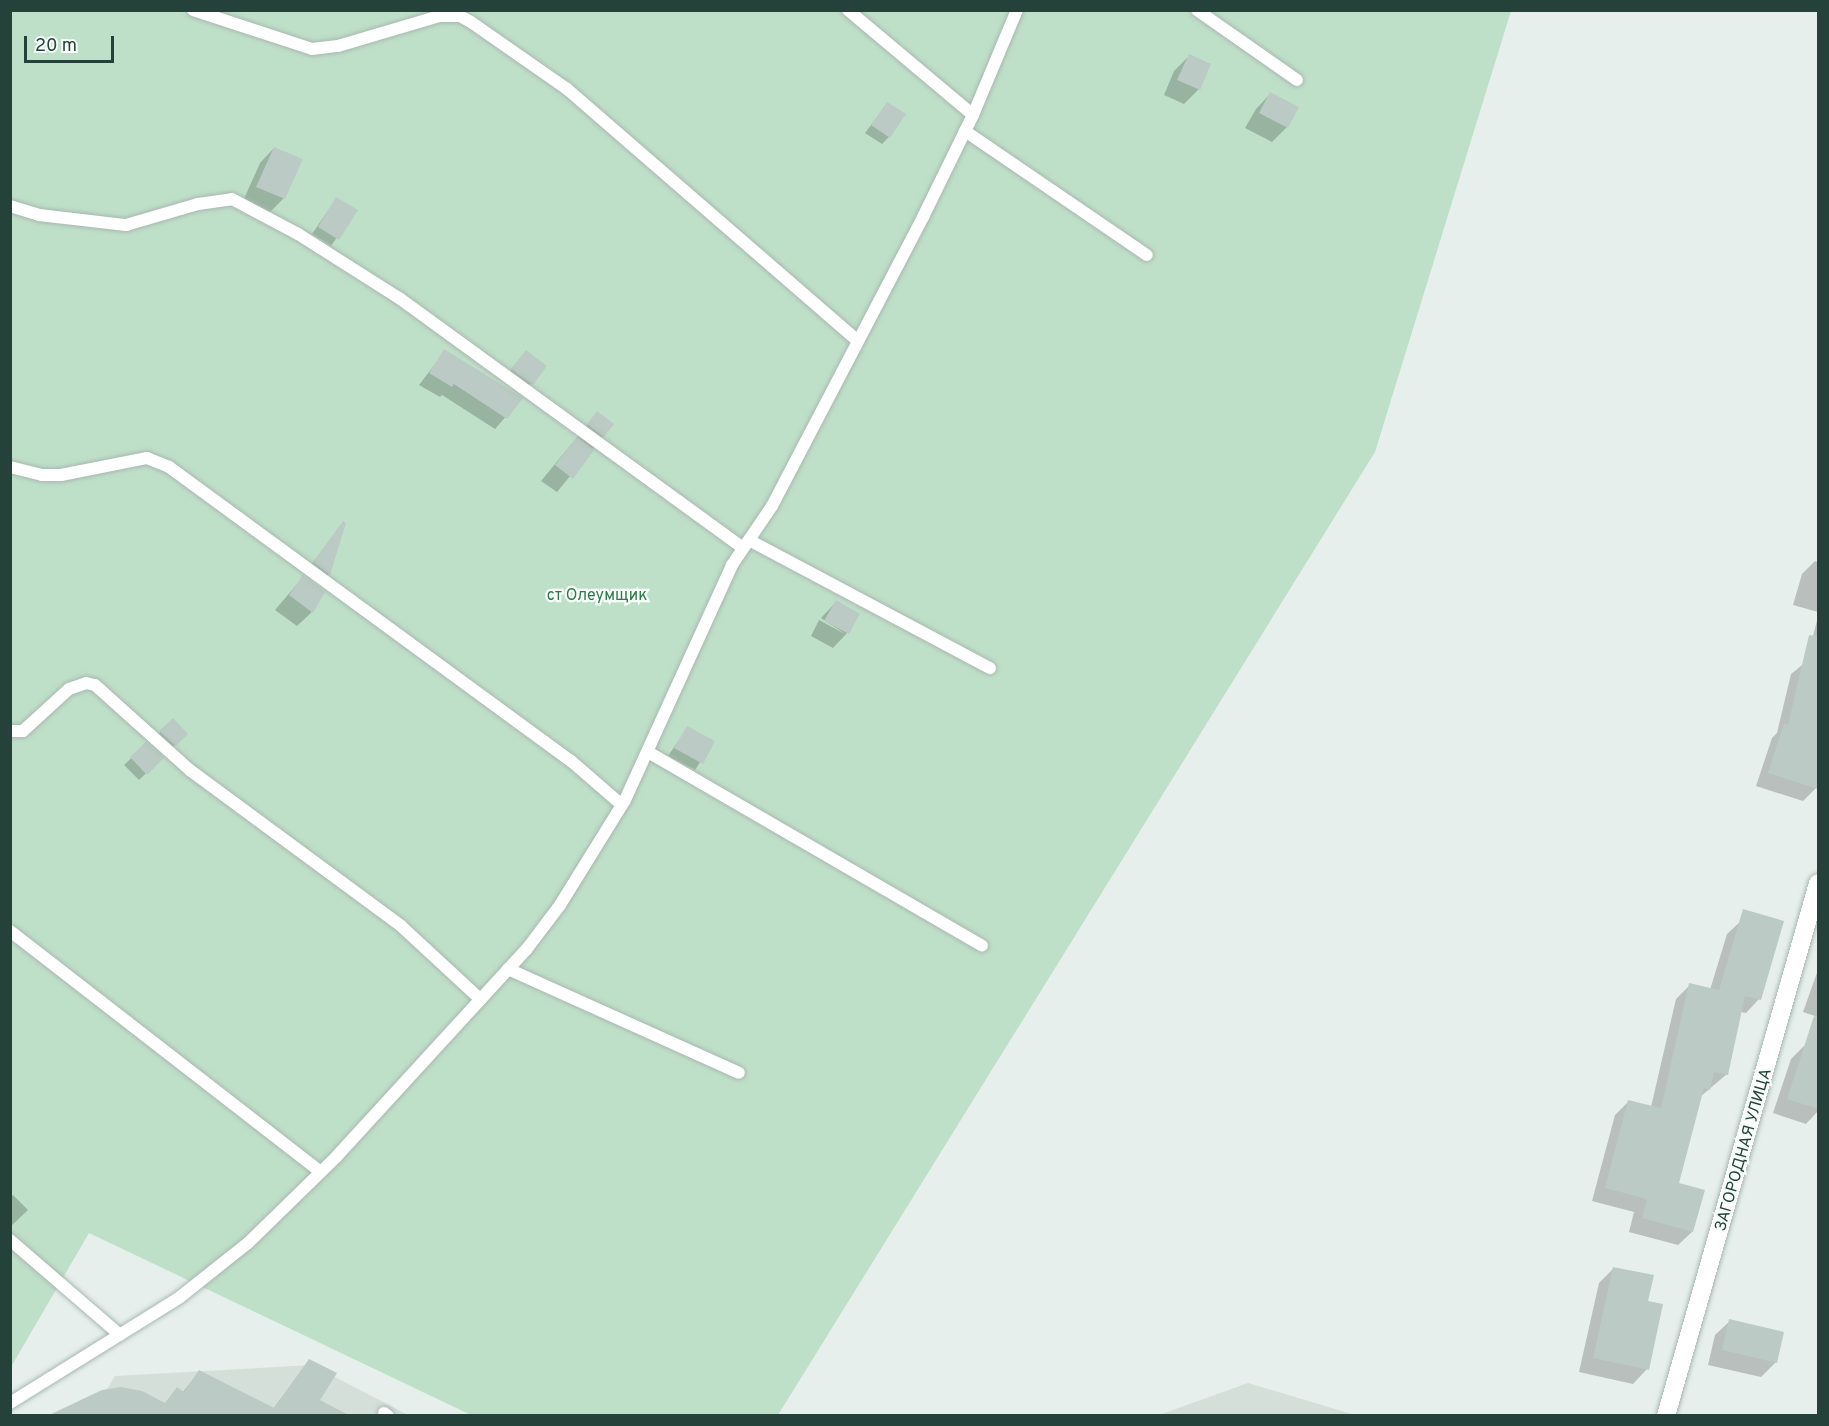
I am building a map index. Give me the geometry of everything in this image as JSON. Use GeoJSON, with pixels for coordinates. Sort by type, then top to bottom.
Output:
{"type":"FeatureCollection","features":[{"type":"Feature","properties":{"kind":"street","name":"ЗАГОРОДНАЯ УЛИЦА"},"geometry":{"type":"LineString","coordinates":[[1666,1416],[1818,883]]}},
{"type":"Feature","properties":{"kind":"lane"},"geometry":{"type":"LineString","coordinates":[[193,10],[312,49],[338,46],[439,16],[460,16],[567,89],[857,340]]}},
{"type":"Feature","properties":{"kind":"lane"},"geometry":{"type":"LineString","coordinates":[[848,10],[974,115]]}},
{"type":"Feature","properties":{"kind":"lane"},"geometry":{"type":"LineString","coordinates":[[10,1403],[120,1335],[223,1265],[321,1172],[508,969],[560,905],[622,805],[746,544],[772,506],[974,115],[1017,10]]}},
{"type":"Feature","properties":{"kind":"lane"},"geometry":{"type":"LineString","coordinates":[[1197,10],[1297,80]]}},
{"type":"Feature","properties":{"kind":"lane"},"geometry":{"type":"LineString","coordinates":[[965,131],[1147,255]]}},
{"type":"Feature","properties":{"kind":"lane"},"geometry":{"type":"LineString","coordinates":[[10,206],[39,215],[126,225],[198,204],[232,199],[298,234],[399,298],[746,544],[990,668]]}},
{"type":"Feature","properties":{"kind":"lane"},"geometry":{"type":"LineString","coordinates":[[10,467],[42,475],[61,475],[147,458],[169,467],[571,761],[622,805]]}},
{"type":"Feature","properties":{"kind":"lane"},"geometry":{"type":"LineString","coordinates":[[10,730],[23,731],[69,689],[86,683],[95,685],[190,771],[401,926],[480,999]]}},
{"type":"Feature","properties":{"kind":"lane"},"geometry":{"type":"LineString","coordinates":[[648,752],[982,946]]}},
{"type":"Feature","properties":{"kind":"lane"},"geometry":{"type":"LineString","coordinates":[[10,931],[321,1172]]}},
{"type":"Feature","properties":{"kind":"lane"},"geometry":{"type":"LineString","coordinates":[[508,969],[739,1073]]}},
{"type":"Feature","properties":{"kind":"lane"},"geometry":{"type":"LineString","coordinates":[[10,1240],[120,1335]]}},
{"type":"Feature","properties":{"kind":"shaded area"},"geometry":{"type":"Polygon","coordinates":[[[312,1365],[408,1415],[91,1416],[115,1376],[312,1365]]]}},
{"type":"Feature","properties":{"kind":"shaded area"},"geometry":{"type":"Polygon","coordinates":[[[1248,1383],[1355,1415],[1159,1415],[1248,1383]]]}},
{"type":"Feature","properties":{"kind":"green space","name":"ст Олеумщик"},"geometry":{"type":"Polygon","coordinates":[[[11,11],[1511,11],[1375,452],[778,1415],[471,1415],[89,1233],[11,1367],[11,11]]]}},
{"type":"Feature","properties":{"kind":"building"},"geometry":{"type":"Polygon","coordinates":[[[1189,54],[1211,64],[1200,90],[1177,80],[1189,54]]]}},
{"type":"Feature","properties":{"kind":"building"},"geometry":{"type":"Polygon","coordinates":[[[1270,92],[1299,107],[1288,128],[1259,113],[1270,92]]]}},
{"type":"Feature","properties":{"kind":"building"},"geometry":{"type":"Polygon","coordinates":[[[887,102],[906,114],[890,138],[871,125],[887,102]]]}},
{"type":"Feature","properties":{"kind":"building"},"geometry":{"type":"Polygon","coordinates":[[[274,147],[303,159],[285,199],[256,187],[274,147]]]}},
{"type":"Feature","properties":{"kind":"building"},"geometry":{"type":"Polygon","coordinates":[[[336,197],[358,210],[339,240],[318,227],[336,197]]]}},
{"type":"Feature","properties":{"kind":"building"},"geometry":{"type":"Polygon","coordinates":[[[444,349],[523,398],[507,419],[454,384],[452,387],[429,373],[444,349]]]}},
{"type":"Feature","properties":{"kind":"building"},"geometry":{"type":"Polygon","coordinates":[[[526,350],[547,366],[533,385],[511,369],[526,350]]]}},
{"type":"Feature","properties":{"kind":"building"},"geometry":{"type":"Polygon","coordinates":[[[597,411],[614,424],[604,437],[587,424],[597,411]]]}},
{"type":"Feature","properties":{"kind":"building"},"geometry":{"type":"Polygon","coordinates":[[[577,437],[594,450],[573,479],[555,465],[577,437]]]}},
{"type":"Feature","properties":{"kind":"building"},"geometry":{"type":"Polygon","coordinates":[[[343,521],[346,523],[330,575],[313,562],[343,521]]]}},
{"type":"Feature","properties":{"kind":"building"},"geometry":{"type":"Polygon","coordinates":[[[303,575],[325,592],[313,613],[289,595],[303,575]]]}},
{"type":"Feature","properties":{"kind":"building"},"geometry":{"type":"Polygon","coordinates":[[[836,600],[860,614],[849,634],[824,621],[836,600]]]}},
{"type":"Feature","properties":{"kind":"building"},"geometry":{"type":"Polygon","coordinates":[[[1809,635],[1818,636],[1818,789],[1768,773],[1784,723],[1788,725],[1809,635]]]}},
{"type":"Feature","properties":{"kind":"building"},"geometry":{"type":"Polygon","coordinates":[[[173,718],[188,734],[176,746],[159,731],[173,718]]]}},
{"type":"Feature","properties":{"kind":"building"},"geometry":{"type":"Polygon","coordinates":[[[687,726],[715,741],[703,764],[674,748],[687,726]]]}},
{"type":"Feature","properties":{"kind":"building"},"geometry":{"type":"Polygon","coordinates":[[[146,742],[164,758],[147,775],[130,757],[146,742]]]}},
{"type":"Feature","properties":{"kind":"building"},"geometry":{"type":"Polygon","coordinates":[[[1743,909],[1784,921],[1761,1000],[1745,996],[1728,1075],[1714,1072],[1710,1090],[1704,1088],[1679,1183],[1705,1190],[1693,1232],[1642,1218],[1647,1199],[1605,1188],[1628,1100],[1661,1108],[1689,983],[1719,990],[1743,909]]]}},
{"type":"Feature","properties":{"kind":"building"},"geometry":{"type":"Polygon","coordinates":[[[1814,1016],[1818,1017],[1818,1109],[1787,1099],[1814,1016]]]}},
{"type":"Feature","properties":{"kind":"building"},"geometry":{"type":"Polygon","coordinates":[[[1613,1267],[1654,1275],[1648,1301],[1663,1304],[1649,1370],[1593,1358],[1613,1267]]]}},
{"type":"Feature","properties":{"kind":"building"},"geometry":{"type":"Polygon","coordinates":[[[1729,1319],[1784,1332],[1777,1363],[1722,1350],[1729,1319]]]}},
{"type":"Feature","properties":{"kind":"building"},"geometry":{"type":"Polygon","coordinates":[[[309,1359],[337,1373],[320,1400],[350,1416],[47,1416],[102,1390],[121,1387],[142,1391],[165,1403],[177,1387],[184,1392],[199,1370],[274,1408],[309,1359]]]}}]}
